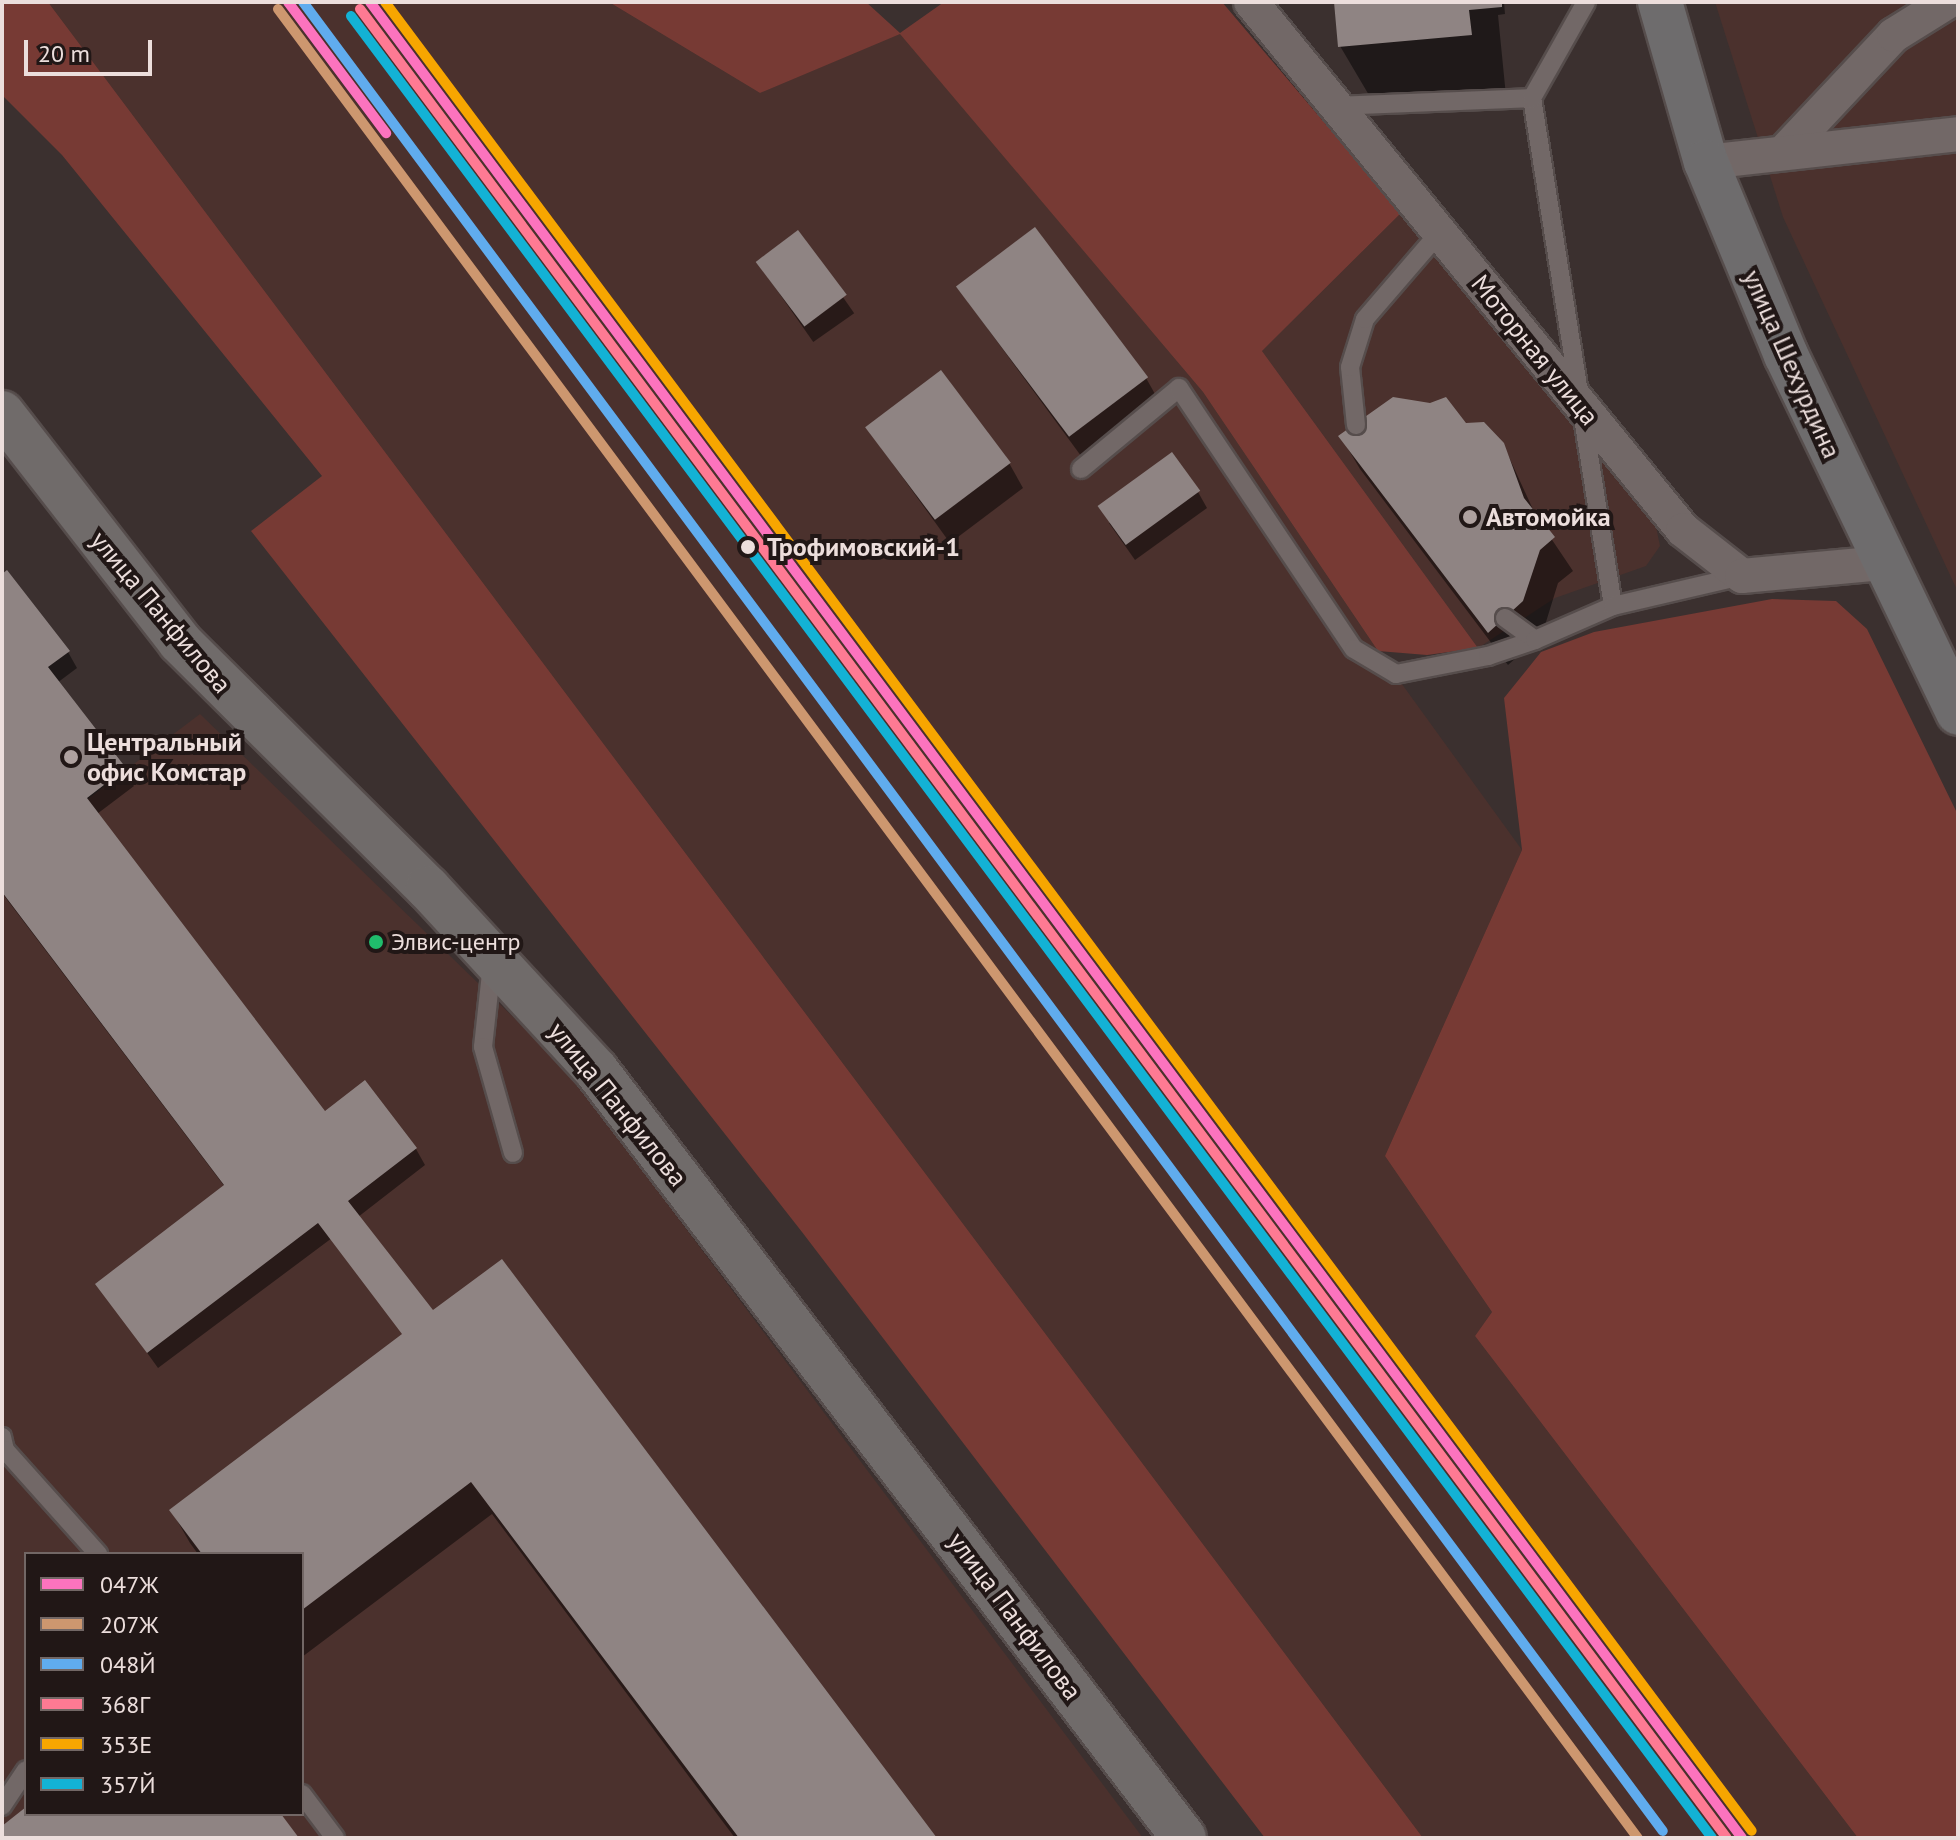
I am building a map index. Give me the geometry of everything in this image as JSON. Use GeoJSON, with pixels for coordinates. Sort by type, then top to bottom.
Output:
{"type":"FeatureCollection","features":[{"type":"Feature","properties":{"kind":"main road","name":"улица Шехурдина"},"geometry":{"type":"LineString","coordinates":[[1660,2],[1706,162],[1786,355],[1882,563],[1958,713]]}},
{"type":"Feature","properties":{"kind":"main road","name":"улица Панфилова"},"geometry":{"type":"LineString","coordinates":[[2,413],[180,642],[493,957],[596,1070],[1184,1838]]}},
{"type":"Feature","properties":{"kind":"street","name":"Моторная улица"},"geometry":{"type":"LineString","coordinates":[[1251,2],[1683,530],[1742,576]]}},
{"type":"Feature","properties":{"kind":"street"},"geometry":{"type":"LineString","coordinates":[[1783,153],[1894,35],[1947,2]]}},
{"type":"Feature","properties":{"kind":"street"},"geometry":{"type":"LineString","coordinates":[[1706,162],[1958,134]]}},
{"type":"Feature","properties":{"kind":"street"},"geometry":{"type":"LineString","coordinates":[[1742,576],[1882,563]]}},
{"type":"Feature","properties":{"kind":"lane"},"geometry":{"type":"LineString","coordinates":[[1586,2],[1532,98],[1613,606]]}},
{"type":"Feature","properties":{"kind":"lane"},"geometry":{"type":"LineString","coordinates":[[1337,106],[1532,98]]}},
{"type":"Feature","properties":{"kind":"lane"},"geometry":{"type":"LineString","coordinates":[[1356,425],[1350,367],[1365,319],[1439,233]]}},
{"type":"Feature","properties":{"kind":"lane"},"geometry":{"type":"LineString","coordinates":[[1081,469],[1179,388],[1354,649],[1396,674],[1488,656],[1535,640],[1613,606],[1742,576]]}},
{"type":"Feature","properties":{"kind":"lane"},"geometry":{"type":"LineString","coordinates":[[1505,618],[1535,640]]}},
{"type":"Feature","properties":{"kind":"lane"},"geometry":{"type":"LineString","coordinates":[[493,957],[483,1047],[513,1153]]}},
{"type":"Feature","properties":{"kind":"lane"},"geometry":{"type":"LineString","coordinates":[[2,1437],[5,1450],[96,1552]]}},
{"type":"Feature","properties":{"kind":"lane"},"geometry":{"type":"LineString","coordinates":[[2,1806],[24,1773]]}},
{"type":"Feature","properties":{"kind":"lane"},"geometry":{"type":"LineString","coordinates":[[304,1797],[335,1838]]}},
{"type":"Feature","properties":{"kind":"shaded area"},"geometry":{"type":"Polygon","coordinates":[[[2,2],[48,2],[1423,1838],[1265,1838],[802,1232],[251,531],[322,476],[62,155],[2,95],[2,2]]]}},
{"type":"Feature","properties":{"kind":"shaded area"},"geometry":{"type":"Polygon","coordinates":[[[48,2],[609,2],[760,93],[900,33],[1203,392],[1378,651],[1522,850],[1385,1156],[1492,1312],[1475,1336],[1858,1838],[1423,1838],[48,2]]]}},
{"type":"Feature","properties":{"kind":"shaded area"},"geometry":{"type":"Polygon","coordinates":[[[609,2],[866,2],[900,33],[944,2],[1222,2],[1401,213],[1262,351],[1478,648],[1427,655],[1378,651],[1203,392],[900,34],[760,93],[609,2]]]}},
{"type":"Feature","properties":{"kind":"shaded area"},"geometry":{"type":"Polygon","coordinates":[[[1715,2],[1958,2],[1958,592],[1783,217],[1715,2]]]}},
{"type":"Feature","properties":{"kind":"shaded area"},"geometry":{"type":"Polygon","coordinates":[[[1401,213],[1654,517],[1660,546],[1646,566],[1555,598],[1478,648],[1262,351],[1401,213]]]}},
{"type":"Feature","properties":{"kind":"shaded area"},"geometry":{"type":"Polygon","coordinates":[[[1772,599],[1836,601],[1867,629],[1958,815],[1958,1838],[1858,1838],[1475,1336],[1492,1312],[1385,1156],[1522,850],[1504,698],[1541,652],[1594,632],[1772,599]]]}},
{"type":"Feature","properties":{"kind":"shaded area"},"geometry":{"type":"Polygon","coordinates":[[[200,714],[540,1043],[582,1090],[1143,1838],[2,1838],[2,864],[200,714]]]}},
{"type":"Feature","properties":{"kind":"building"},"geometry":{"type":"Polygon","coordinates":[[[1334,2],[1502,2],[1502,7],[1469,10],[1472,35],[1338,47],[1334,2]]]}},
{"type":"Feature","properties":{"kind":"building"},"geometry":{"type":"Polygon","coordinates":[[[1035,227],[1148,377],[1069,437],[956,287],[1035,227]]]}},
{"type":"Feature","properties":{"kind":"building"},"geometry":{"type":"Polygon","coordinates":[[[798,230],[847,295],[804,327],[756,262],[798,230]]]}},
{"type":"Feature","properties":{"kind":"building"},"geometry":{"type":"Polygon","coordinates":[[[941,370],[1011,463],[935,520],[865,427],[941,370]]]}},
{"type":"Feature","properties":{"kind":"building","name":"Автомойка"},"geometry":{"type":"Polygon","coordinates":[[[1393,397],[1430,403],[1446,397],[1466,423],[1484,422],[1504,443],[1524,498],[1555,537],[1540,550],[1523,601],[1488,633],[1338,436],[1393,397]]]}},
{"type":"Feature","properties":{"kind":"building"},"geometry":{"type":"Polygon","coordinates":[[[1172,452],[1200,491],[1126,545],[1098,506],[1172,452]]]}},
{"type":"Feature","properties":{"kind":"building"},"geometry":{"type":"Polygon","coordinates":[[[7,570],[70,651],[48,667],[126,768],[87,798],[325,1111],[365,1080],[417,1148],[348,1201],[433,1310],[502,1259],[937,1838],[739,1838],[471,1482],[304,1608],[304,1552],[200,1552],[169,1510],[402,1334],[318,1223],[147,1353],[95,1284],[224,1185],[2,892],[2,574],[7,570]]]}},
{"type":"Feature","properties":{"kind":"building"},"geometry":{"type":"Polygon","coordinates":[[[24,1809],[24,1816],[282,1816],[299,1838],[4,1838],[2,1826],[24,1809]]]}},
{"type":"Feature","properties":{"kind":"transit line","name":"047Ж"},"geometry":{"type":"LineString","coordinates":[[288,2],[386,133]]}},
{"type":"Feature","properties":{"kind":"transit line","name":"048Й"},"geometry":{"type":"LineString","coordinates":[[303,2],[1663,1831]]}},
{"type":"Feature","properties":{"kind":"transit line","name":"047Ж"},"geometry":{"type":"LineString","coordinates":[[370,2],[1742,1838]]}},
{"type":"Feature","properties":{"kind":"transit line","name":"353Е"},"geometry":{"type":"LineString","coordinates":[[385,2],[1752,1831]]}},
{"type":"Feature","properties":{"kind":"transit line","name":"207Ж"},"geometry":{"type":"LineString","coordinates":[[278,9],[1638,1838]]}},
{"type":"Feature","properties":{"kind":"transit line","name":"368Г"},"geometry":{"type":"LineString","coordinates":[[360,9],[1727,1838]]}},
{"type":"Feature","properties":{"kind":"transit line","name":"357Й"},"geometry":{"type":"LineString","coordinates":[[351,16],[1712,1838]]}},
{"type":"Feature","properties":{"kind":"place","name":"Автомойка"},"geometry":{"type":"Point","coordinates":[1470,517]}},
{"type":"Feature","properties":{"kind":"place","name":"Трофимовский-1"},"geometry":{"type":"Point","coordinates":[748,547]}},
{"type":"Feature","properties":{"kind":"place","name":"Центральный офис Комстар"},"geometry":{"type":"Point","coordinates":[71,757]}},
{"type":"Feature","properties":{"kind":"place","name":"Элвис-центр"},"geometry":{"type":"Point","coordinates":[376,942]}}]}
